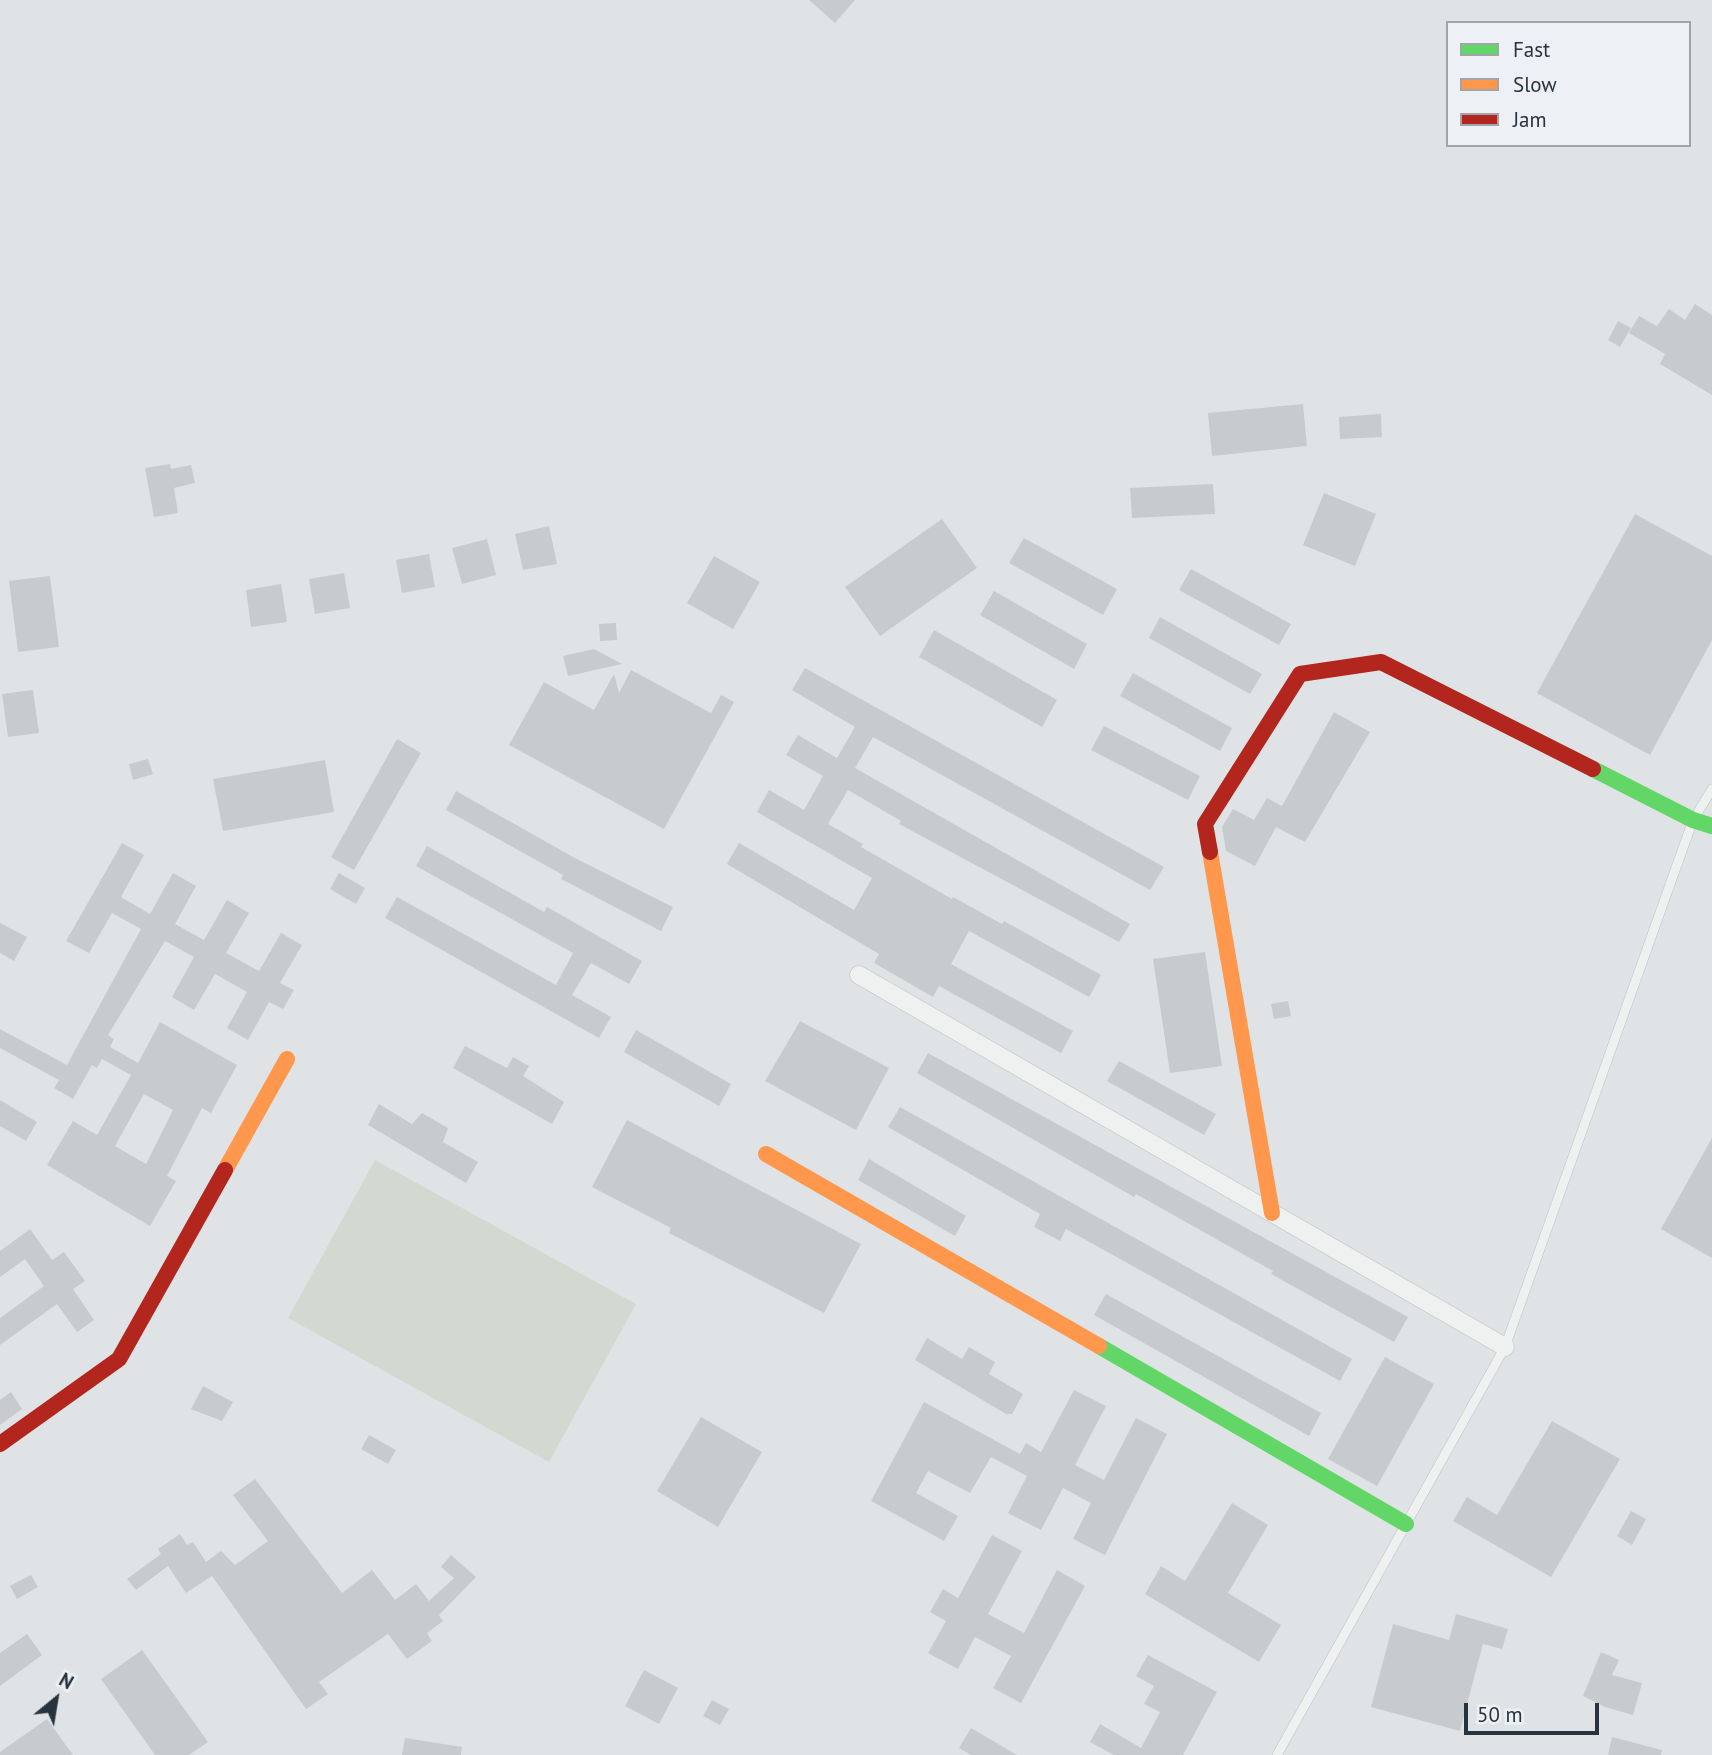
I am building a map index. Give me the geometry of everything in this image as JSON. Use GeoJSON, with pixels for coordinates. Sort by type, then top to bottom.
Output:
{"type":"FeatureCollection","features":[{"type":"Feature","properties":{"kind":"street"},"geometry":{"type":"LineString","coordinates":[[1272,1213],[1205,824],[1300,674],[1381,662],[1693,820],[1712,826]]}},
{"type":"Feature","properties":{"kind":"street"},"geometry":{"type":"LineString","coordinates":[[859,975],[1505,1347]]}},
{"type":"Feature","properties":{"kind":"street"},"geometry":{"type":"LineString","coordinates":[[0,1444],[119,1359],[287,1059]]}},
{"type":"Feature","properties":{"kind":"street"},"geometry":{"type":"LineString","coordinates":[[766,1154],[1406,1524]]}},
{"type":"Feature","properties":{"kind":"lane"},"geometry":{"type":"LineString","coordinates":[[1277,1755],[1505,1347],[1693,820],[1712,789]]}},
{"type":"Feature","properties":{"kind":"shaded area"},"geometry":{"type":"Polygon","coordinates":[[[375,1160],[636,1304],[549,1462],[288,1318],[375,1160]]]}},
{"type":"Feature","properties":{"kind":"building"},"geometry":{"type":"Polygon","coordinates":[[[809,0],[855,0],[835,23],[809,0]]]}},
{"type":"Feature","properties":{"kind":"building"},"geometry":{"type":"Polygon","coordinates":[[[1695,304],[1712,315],[1712,395],[1660,364],[1665,354],[1629,333],[1639,316],[1657,326],[1669,309],[1685,320],[1695,304]]]}},
{"type":"Feature","properties":{"kind":"building"},"geometry":{"type":"Polygon","coordinates":[[[1618,321],[1631,328],[1620,347],[1608,340],[1618,321]]]}},
{"type":"Feature","properties":{"kind":"building"},"geometry":{"type":"Polygon","coordinates":[[[1303,404],[1307,446],[1212,456],[1208,413],[1303,404]]]}},
{"type":"Feature","properties":{"kind":"building"},"geometry":{"type":"Polygon","coordinates":[[[1381,414],[1382,437],[1340,439],[1339,417],[1381,414]]]}},
{"type":"Feature","properties":{"kind":"building"},"geometry":{"type":"Polygon","coordinates":[[[170,464],[171,469],[191,465],[195,483],[174,488],[178,513],[154,517],[145,468],[170,464]]]}},
{"type":"Feature","properties":{"kind":"building"},"geometry":{"type":"Polygon","coordinates":[[[1213,484],[1215,514],[1132,518],[1130,488],[1213,484]]]}},
{"type":"Feature","properties":{"kind":"building"},"geometry":{"type":"Polygon","coordinates":[[[1324,493],[1376,514],[1355,566],[1303,545],[1324,493]]]}},
{"type":"Feature","properties":{"kind":"building"},"geometry":{"type":"Polygon","coordinates":[[[1635,514],[1712,556],[1712,640],[1650,755],[1537,693],[1635,514]]]}},
{"type":"Feature","properties":{"kind":"building"},"geometry":{"type":"Polygon","coordinates":[[[942,519],[977,568],[880,636],[845,587],[942,519]]]}},
{"type":"Feature","properties":{"kind":"building"},"geometry":{"type":"Polygon","coordinates":[[[549,526],[557,564],[523,570],[515,534],[549,526]]]}},
{"type":"Feature","properties":{"kind":"building"},"geometry":{"type":"Polygon","coordinates":[[[1024,538],[1117,589],[1103,615],[1009,563],[1024,538]]]}},
{"type":"Feature","properties":{"kind":"building"},"geometry":{"type":"Polygon","coordinates":[[[487,539],[496,575],[462,584],[452,548],[487,539]]]}},
{"type":"Feature","properties":{"kind":"building"},"geometry":{"type":"Polygon","coordinates":[[[429,554],[435,587],[402,593],[396,560],[429,554]]]}},
{"type":"Feature","properties":{"kind":"building"},"geometry":{"type":"Polygon","coordinates":[[[714,556],[760,582],[733,629],[687,603],[714,556]]]}},
{"type":"Feature","properties":{"kind":"building"},"geometry":{"type":"Polygon","coordinates":[[[1191,569],[1291,624],[1279,645],[1179,590],[1191,569]]]}},
{"type":"Feature","properties":{"kind":"building"},"geometry":{"type":"Polygon","coordinates":[[[344,573],[350,608],[315,614],[309,579],[344,573]]]}},
{"type":"Feature","properties":{"kind":"building"},"geometry":{"type":"Polygon","coordinates":[[[50,576],[59,647],[18,652],[9,581],[50,576]]]}},
{"type":"Feature","properties":{"kind":"building"},"geometry":{"type":"Polygon","coordinates":[[[281,584],[287,622],[251,627],[246,590],[281,584]]]}},
{"type":"Feature","properties":{"kind":"building"},"geometry":{"type":"Polygon","coordinates":[[[994,591],[1087,644],[1074,669],[980,615],[994,591]]]}},
{"type":"Feature","properties":{"kind":"building"},"geometry":{"type":"Polygon","coordinates":[[[1160,617],[1262,674],[1250,694],[1149,638],[1160,617]]]}},
{"type":"Feature","properties":{"kind":"building"},"geometry":{"type":"Polygon","coordinates":[[[616,623],[617,640],[600,641],[599,624],[616,623]]]}},
{"type":"Feature","properties":{"kind":"building"},"geometry":{"type":"Polygon","coordinates":[[[934,630],[1057,700],[1042,727],[919,657],[934,630]]]}},
{"type":"Feature","properties":{"kind":"building"},"geometry":{"type":"Polygon","coordinates":[[[594,649],[622,664],[568,676],[563,656],[594,649]]]}},
{"type":"Feature","properties":{"kind":"building"},"geometry":{"type":"Polygon","coordinates":[[[805,668],[1164,867],[1150,890],[873,737],[855,768],[1130,924],[1119,942],[899,824],[901,821],[848,790],[828,824],[863,844],[861,847],[952,899],[953,897],[1002,924],[1004,921],[1101,975],[1089,997],[969,931],[951,964],[1073,1031],[1061,1053],[939,986],[933,997],[874,963],[879,954],[727,864],[739,843],[854,910],[872,878],[757,812],[769,790],[804,810],[823,776],[786,755],[798,735],[837,758],[855,727],[792,690],[805,668]]]}},
{"type":"Feature","properties":{"kind":"building"},"geometry":{"type":"Polygon","coordinates":[[[631,670],[711,713],[721,695],[734,702],[664,829],[509,745],[544,682],[594,710],[614,674],[619,693],[631,670]]]}},
{"type":"Feature","properties":{"kind":"building"},"geometry":{"type":"Polygon","coordinates":[[[1133,673],[1232,728],[1220,751],[1120,696],[1133,673]]]}},
{"type":"Feature","properties":{"kind":"building"},"geometry":{"type":"Polygon","coordinates":[[[33,690],[39,733],[8,737],[2,694],[33,690]]]}},
{"type":"Feature","properties":{"kind":"building"},"geometry":{"type":"Polygon","coordinates":[[[1334,712],[1370,732],[1305,842],[1276,827],[1255,866],[1226,851],[1222,827],[1233,809],[1254,820],[1267,798],[1282,806],[1334,712]]]}},
{"type":"Feature","properties":{"kind":"building"},"geometry":{"type":"Polygon","coordinates":[[[1104,726],[1200,776],[1188,800],[1091,750],[1104,726]]]}},
{"type":"Feature","properties":{"kind":"building"},"geometry":{"type":"Polygon","coordinates":[[[397,739],[421,753],[354,870],[331,857],[397,739]]]}},
{"type":"Feature","properties":{"kind":"building"},"geometry":{"type":"Polygon","coordinates":[[[148,759],[153,774],[133,780],[129,764],[148,759]]]}},
{"type":"Feature","properties":{"kind":"building"},"geometry":{"type":"Polygon","coordinates":[[[325,760],[334,812],[223,831],[213,779],[325,760]]]}},
{"type":"Feature","properties":{"kind":"building"},"geometry":{"type":"Polygon","coordinates":[[[456,791],[573,857],[673,907],[661,931],[561,879],[563,875],[446,810],[456,791]]]}},
{"type":"Feature","properties":{"kind":"building"},"geometry":{"type":"Polygon","coordinates":[[[122,843],[144,855],[121,897],[150,914],[173,873],[196,886],[175,924],[204,940],[227,900],[249,913],[226,953],[259,971],[281,933],[302,945],[280,983],[294,990],[283,1009],[269,1002],[248,1040],[227,1028],[247,992],[215,974],[194,1010],[172,997],[194,957],[165,941],[108,1035],[114,1039],[110,1047],[138,1063],[160,1022],[237,1065],[211,1113],[202,1108],[167,1176],[176,1181],[150,1226],[47,1165],[73,1121],[97,1135],[131,1075],[102,1059],[97,1068],[92,1065],[73,1099],[54,1088],[59,1080],[0,1048],[0,1029],[67,1065],[141,929],[112,913],[89,953],[66,941],[122,843]],[[144,1094],[115,1146],[146,1164],[173,1110],[144,1094]]]}},
{"type":"Feature","properties":{"kind":"building"},"geometry":{"type":"Polygon","coordinates":[[[427,846],[544,912],[547,907],[642,961],[629,984],[591,963],[572,995],[611,1017],[599,1038],[385,918],[397,897],[556,985],[573,953],[416,866],[427,846]]]}},
{"type":"Feature","properties":{"kind":"building"},"geometry":{"type":"Polygon","coordinates":[[[339,873],[365,888],[356,904],[330,889],[339,873]]]}},
{"type":"Feature","properties":{"kind":"building"},"geometry":{"type":"Polygon","coordinates":[[[0,923],[27,937],[14,961],[0,953],[0,923]]]}},
{"type":"Feature","properties":{"kind":"building"},"geometry":{"type":"Polygon","coordinates":[[[1205,952],[1222,1066],[1170,1073],[1153,959],[1205,952]]]}},
{"type":"Feature","properties":{"kind":"building"},"geometry":{"type":"Polygon","coordinates":[[[1288,1001],[1291,1016],[1274,1019],[1271,1004],[1288,1001]]]}},
{"type":"Feature","properties":{"kind":"building"},"geometry":{"type":"Polygon","coordinates":[[[800,1021],[889,1068],[856,1130],[765,1081],[800,1021]]]}},
{"type":"Feature","properties":{"kind":"building"},"geometry":{"type":"Polygon","coordinates":[[[636,1030],[731,1084],[719,1106],[624,1052],[636,1030]]]}},
{"type":"Feature","properties":{"kind":"building"},"geometry":{"type":"Polygon","coordinates":[[[465,1046],[507,1068],[513,1057],[529,1066],[523,1076],[564,1102],[552,1124],[453,1068],[465,1046]]]}},
{"type":"Feature","properties":{"kind":"building"},"geometry":{"type":"Polygon","coordinates":[[[928,1053],[1408,1317],[1394,1342],[1271,1274],[1273,1271],[1136,1194],[1134,1197],[917,1073],[928,1053]]]}},
{"type":"Feature","properties":{"kind":"building"},"geometry":{"type":"Polygon","coordinates":[[[1119,1061],[1216,1114],[1204,1135],[1107,1081],[1119,1061]]]}},
{"type":"Feature","properties":{"kind":"building"},"geometry":{"type":"Polygon","coordinates":[[[0,1100],[37,1122],[26,1141],[0,1126],[0,1100]]]}},
{"type":"Feature","properties":{"kind":"building"},"geometry":{"type":"Polygon","coordinates":[[[379,1104],[412,1124],[422,1113],[448,1128],[443,1142],[478,1162],[466,1183],[368,1125],[379,1104]]]}},
{"type":"Feature","properties":{"kind":"building"},"geometry":{"type":"Polygon","coordinates":[[[900,1107],[1352,1359],[1340,1381],[1066,1229],[1060,1241],[1034,1227],[1040,1214],[888,1127],[900,1107]]]}},
{"type":"Feature","properties":{"kind":"building"},"geometry":{"type":"Polygon","coordinates":[[[627,1120],[861,1244],[824,1313],[669,1233],[671,1228],[592,1187],[627,1120]]]}},
{"type":"Feature","properties":{"kind":"building"},"geometry":{"type":"Polygon","coordinates":[[[1712,1138],[1712,1258],[1661,1229],[1712,1138]]]}},
{"type":"Feature","properties":{"kind":"building"},"geometry":{"type":"Polygon","coordinates":[[[869,1159],[966,1216],[955,1236],[858,1180],[869,1159]]]}},
{"type":"Feature","properties":{"kind":"building"},"geometry":{"type":"Polygon","coordinates":[[[30,1229],[52,1260],[64,1252],[85,1281],[73,1289],[94,1320],[77,1332],[57,1304],[0,1345],[0,1318],[44,1286],[25,1259],[0,1277],[0,1251],[30,1229]]]}},
{"type":"Feature","properties":{"kind":"building"},"geometry":{"type":"Polygon","coordinates":[[[1106,1294],[1321,1413],[1309,1436],[1094,1315],[1106,1294]]]}},
{"type":"Feature","properties":{"kind":"building"},"geometry":{"type":"Polygon","coordinates":[[[927,1338],[962,1359],[969,1347],[995,1362],[989,1374],[1023,1394],[1012,1414],[1006,1414],[915,1360],[927,1338]]]}},
{"type":"Feature","properties":{"kind":"building"},"geometry":{"type":"Polygon","coordinates":[[[1385,1357],[1434,1384],[1377,1486],[1328,1459],[1385,1357]]]}},
{"type":"Feature","properties":{"kind":"building"},"geometry":{"type":"Polygon","coordinates":[[[203,1386],[233,1402],[222,1421],[191,1409],[203,1386]]]}},
{"type":"Feature","properties":{"kind":"building"},"geometry":{"type":"Polygon","coordinates":[[[1074,1390],[1106,1406],[1075,1465],[1104,1480],[1136,1418],[1167,1434],[1105,1555],[1073,1539],[1091,1503],[1063,1488],[1041,1530],[1008,1513],[1027,1476],[991,1457],[970,1493],[928,1471],[916,1493],[958,1516],[944,1541],[871,1501],[924,1402],[1020,1454],[1026,1443],[1041,1452],[1074,1390]]]}},
{"type":"Feature","properties":{"kind":"building"},"geometry":{"type":"Polygon","coordinates":[[[11,1392],[22,1409],[0,1425],[0,1400],[11,1392]]]}},
{"type":"Feature","properties":{"kind":"building"},"geometry":{"type":"Polygon","coordinates":[[[701,1417],[762,1452],[718,1527],[657,1491],[701,1417]]]}},
{"type":"Feature","properties":{"kind":"building"},"geometry":{"type":"Polygon","coordinates":[[[1552,1421],[1620,1459],[1551,1577],[1453,1521],[1467,1497],[1497,1515],[1552,1421]]]}},
{"type":"Feature","properties":{"kind":"building"},"geometry":{"type":"Polygon","coordinates":[[[369,1435],[396,1450],[388,1464],[361,1449],[369,1435]]]}},
{"type":"Feature","properties":{"kind":"building"},"geometry":{"type":"Polygon","coordinates":[[[255,1479],[342,1593],[372,1570],[395,1600],[416,1584],[429,1601],[454,1578],[441,1567],[451,1555],[476,1577],[439,1615],[443,1621],[427,1633],[432,1641],[407,1659],[388,1634],[319,1682],[328,1694],[306,1709],[212,1576],[186,1593],[168,1566],[136,1590],[127,1579],[161,1554],[158,1549],[180,1534],[187,1545],[193,1542],[206,1562],[221,1551],[235,1565],[268,1541],[233,1495],[255,1479]]]}},
{"type":"Feature","properties":{"kind":"building"},"geometry":{"type":"Polygon","coordinates":[[[1232,1503],[1268,1525],[1228,1593],[1281,1625],[1259,1662],[1145,1594],[1161,1566],[1185,1581],[1232,1503]]]}},
{"type":"Feature","properties":{"kind":"building"},"geometry":{"type":"Polygon","coordinates":[[[1631,1511],[1646,1519],[1632,1545],[1617,1536],[1631,1511]]]}},
{"type":"Feature","properties":{"kind":"building"},"geometry":{"type":"Polygon","coordinates":[[[992,1535],[1022,1551],[988,1614],[1024,1633],[1057,1570],[1085,1586],[1021,1703],[993,1688],[1011,1656],[975,1637],[958,1669],[928,1653],[946,1621],[930,1612],[943,1589],[958,1598],[992,1535]]]}},
{"type":"Feature","properties":{"kind":"building"},"geometry":{"type":"Polygon","coordinates":[[[31,1575],[38,1587],[17,1599],[10,1586],[31,1575]]]}},
{"type":"Feature","properties":{"kind":"building"},"geometry":{"type":"Polygon","coordinates":[[[1456,1614],[1508,1629],[1502,1649],[1483,1644],[1460,1731],[1371,1707],[1393,1624],[1449,1640],[1456,1614]]]}},
{"type":"Feature","properties":{"kind":"building"},"geometry":{"type":"Polygon","coordinates":[[[27,1634],[42,1655],[0,1686],[0,1653],[27,1634]]]}},
{"type":"Feature","properties":{"kind":"building"},"geometry":{"type":"Polygon","coordinates":[[[142,1650],[208,1742],[189,1755],[155,1755],[101,1679],[142,1650]]]}},
{"type":"Feature","properties":{"kind":"building"},"geometry":{"type":"Polygon","coordinates":[[[1601,1652],[1619,1660],[1612,1675],[1642,1683],[1633,1715],[1605,1707],[1583,1696],[1601,1652]]]}},
{"type":"Feature","properties":{"kind":"building"},"geometry":{"type":"Polygon","coordinates":[[[1148,1655],[1217,1692],[1183,1755],[1114,1755],[1090,1742],[1100,1724],[1141,1748],[1160,1712],[1144,1704],[1154,1686],[1136,1676],[1148,1655]]]}},
{"type":"Feature","properties":{"kind":"building"},"geometry":{"type":"Polygon","coordinates":[[[644,1670],[678,1688],[659,1724],[625,1706],[644,1670]]]}},
{"type":"Feature","properties":{"kind":"building"},"geometry":{"type":"Polygon","coordinates":[[[712,1700],[729,1709],[720,1725],[703,1716],[712,1700]]]}},
{"type":"Feature","properties":{"kind":"building"},"geometry":{"type":"Polygon","coordinates":[[[47,1719],[73,1755],[0,1755],[0,1752],[47,1719]]]}},
{"type":"Feature","properties":{"kind":"building"},"geometry":{"type":"Polygon","coordinates":[[[971,1728],[1017,1755],[971,1755],[959,1748],[971,1728]]]}},
{"type":"Feature","properties":{"kind":"building"},"geometry":{"type":"Polygon","coordinates":[[[1612,1737],[1662,1750],[1661,1755],[1608,1755],[1612,1737]]]}},
{"type":"Feature","properties":{"kind":"building"},"geometry":{"type":"Polygon","coordinates":[[[405,1738],[462,1747],[461,1755],[402,1755],[405,1738]]]}},
{"type":"Feature","properties":{"kind":"traffic: fast"},"geometry":{"type":"LineString","coordinates":[[1593,769],[1693,820],[1712,826]]}},
{"type":"Feature","properties":{"kind":"traffic: fast"},"geometry":{"type":"LineString","coordinates":[[1099,1346],[1406,1524]]}},
{"type":"Feature","properties":{"kind":"traffic: slow"},"geometry":{"type":"LineString","coordinates":[[1210,852],[1272,1213]]}},
{"type":"Feature","properties":{"kind":"traffic: slow"},"geometry":{"type":"LineString","coordinates":[[225,1170],[287,1059]]}},
{"type":"Feature","properties":{"kind":"traffic: slow"},"geometry":{"type":"LineString","coordinates":[[766,1154],[1099,1346]]}},
{"type":"Feature","properties":{"kind":"traffic: jam"},"geometry":{"type":"LineString","coordinates":[[1210,852],[1205,824],[1300,674],[1381,662],[1593,769]]}},
{"type":"Feature","properties":{"kind":"traffic: jam"},"geometry":{"type":"LineString","coordinates":[[0,1444],[119,1359],[225,1170]]}}]}
